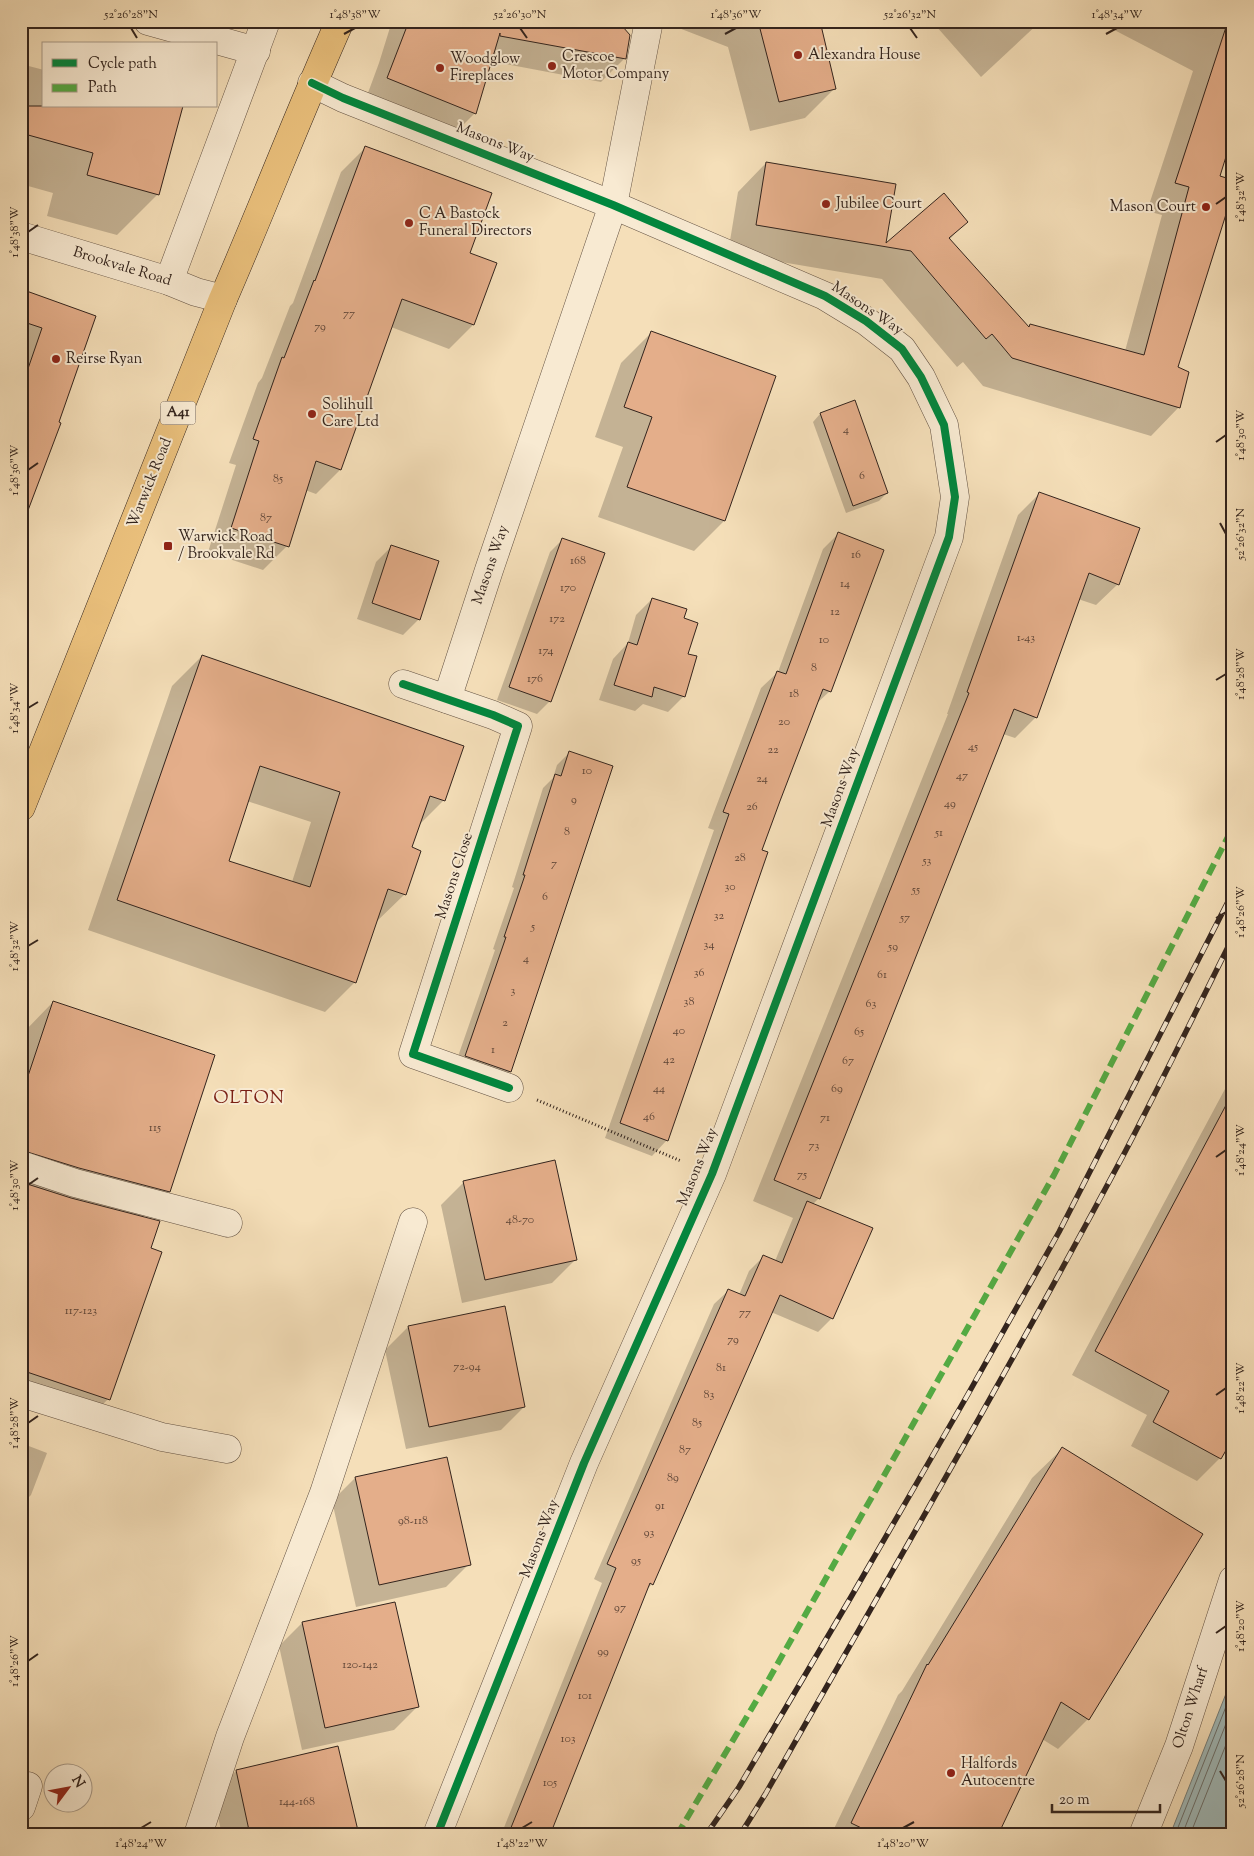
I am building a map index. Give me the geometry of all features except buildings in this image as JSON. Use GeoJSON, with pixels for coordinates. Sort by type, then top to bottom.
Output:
{"type":"FeatureCollection","features":[{"type":"Feature","properties":{"kind":"highway","name":"Warwick Road"},"geometry":{"type":"LineString","coordinates":[[21,807],[223,299],[340,21]]}},
{"type":"Feature","properties":{"kind":"street"},"geometry":{"type":"LineString","coordinates":[[148,21],[256,51]]}},
{"type":"Feature","properties":{"kind":"street"},"geometry":{"type":"LineString","coordinates":[[169,281],[266,21]]}},
{"type":"Feature","properties":{"kind":"street"},"geometry":{"type":"LineString","coordinates":[[614,206],[649,21]]}},
{"type":"Feature","properties":{"kind":"street","name":"Masons Way"},"geometry":{"type":"LineString","coordinates":[[312,84],[614,206],[825,296],[866,321],[902,349],[921,377],[944,425],[955,497],[950,537],[712,1174],[584,1463],[438,1835]]}},
{"type":"Feature","properties":{"kind":"street","name":"Masons Way"},"geometry":{"type":"LineString","coordinates":[[447,699],[492,561],[614,206]]}},
{"type":"Feature","properties":{"kind":"street","name":"Brookvale Road"},"geometry":{"type":"LineString","coordinates":[[21,236],[223,299]]}},
{"type":"Feature","properties":{"kind":"street","name":"Masons Close"},"geometry":{"type":"LineString","coordinates":[[403,684],[493,715],[518,726],[413,1054],[509,1088]]}},
{"type":"Feature","properties":{"kind":"street"},"geometry":{"type":"LineString","coordinates":[[21,1165],[74,1183],[228,1223]]}},
{"type":"Feature","properties":{"kind":"street"},"geometry":{"type":"LineString","coordinates":[[198,1835],[230,1737],[324,1494],[413,1222]]}},
{"type":"Feature","properties":{"kind":"street"},"geometry":{"type":"LineString","coordinates":[[21,1393],[162,1437],[227,1449]]}},
{"type":"Feature","properties":{"kind":"street","name":"Olton Wharf"},"geometry":{"type":"LineString","coordinates":[[1143,1835],[1180,1746],[1233,1580]]}},
{"type":"Feature","properties":{"kind":"path"},"geometry":{"type":"LineString","coordinates":[[509,1088],[712,1174]]}},
{"type":"Feature","properties":{"kind":"water"},"geometry":{"type":"Polygon","coordinates":[[[1233,1676],[1233,1835],[1170,1835],[1233,1676]]]}},
{"type":"Feature","properties":{"kind":"railway"},"geometry":{"type":"LineString","coordinates":[[706,1835],[739,1787],[851,1597],[1059,1232],[1233,892]]}},
{"type":"Feature","properties":{"kind":"railway"},"geometry":{"type":"LineString","coordinates":[[740,1835],[766,1793],[948,1474],[1037,1313],[1125,1152],[1233,937]]}},
{"type":"Feature","properties":{"kind":"marked path"},"geometry":{"type":"LineString","coordinates":[[677,1835],[765,1686],[1054,1175],[1233,827]]}},
{"type":"Feature","properties":{"kind":"cycle path"},"geometry":{"type":"LineString","coordinates":[[312,83],[343,98],[613,205],[825,296],[866,321],[902,349],[921,377],[944,425],[955,497],[949,537],[712,1174],[584,1463],[437,1835]]}},
{"type":"Feature","properties":{"kind":"cycle path"},"geometry":{"type":"LineString","coordinates":[[403,684],[493,715],[518,726],[413,1054],[509,1088]]}},
{"type":"Feature","properties":{"kind":"place","name":"Alexandra House"},"geometry":{"type":"Point","coordinates":[798,55]}},
{"type":"Feature","properties":{"kind":"place","name":"Crescoe Motor Company"},"geometry":{"type":"Point","coordinates":[552,66]}},
{"type":"Feature","properties":{"kind":"place","name":"Woodglow Fireplaces"},"geometry":{"type":"Point","coordinates":[440,68]}},
{"type":"Feature","properties":{"kind":"place","name":"Jubilee Court"},"geometry":{"type":"Point","coordinates":[826,204]}},
{"type":"Feature","properties":{"kind":"place","name":"Mason Court"},"geometry":{"type":"Point","coordinates":[1206,207]}},
{"type":"Feature","properties":{"kind":"place","name":"C A Bastock Funeral Directors"},"geometry":{"type":"Point","coordinates":[409,223]}},
{"type":"Feature","properties":{"kind":"place","name":"Reirse Ryan"},"geometry":{"type":"Point","coordinates":[56,359]}},
{"type":"Feature","properties":{"kind":"place","name":"Solihull Care Ltd"},"geometry":{"type":"Point","coordinates":[312,414]}},
{"type":"Feature","properties":{"kind":"place","name":"Warwick Road / Brookvale Rd"},"geometry":{"type":"Point","coordinates":[168,546]}},
{"type":"Feature","properties":{"kind":"place","name":"Halfords Autocentre"},"geometry":{"type":"Point","coordinates":[951,1773]}},
{"type":"Feature","properties":{"kind":"district","name":"OLTON"},"geometry":{"type":"Point","coordinates":[249,1099]}}]}
